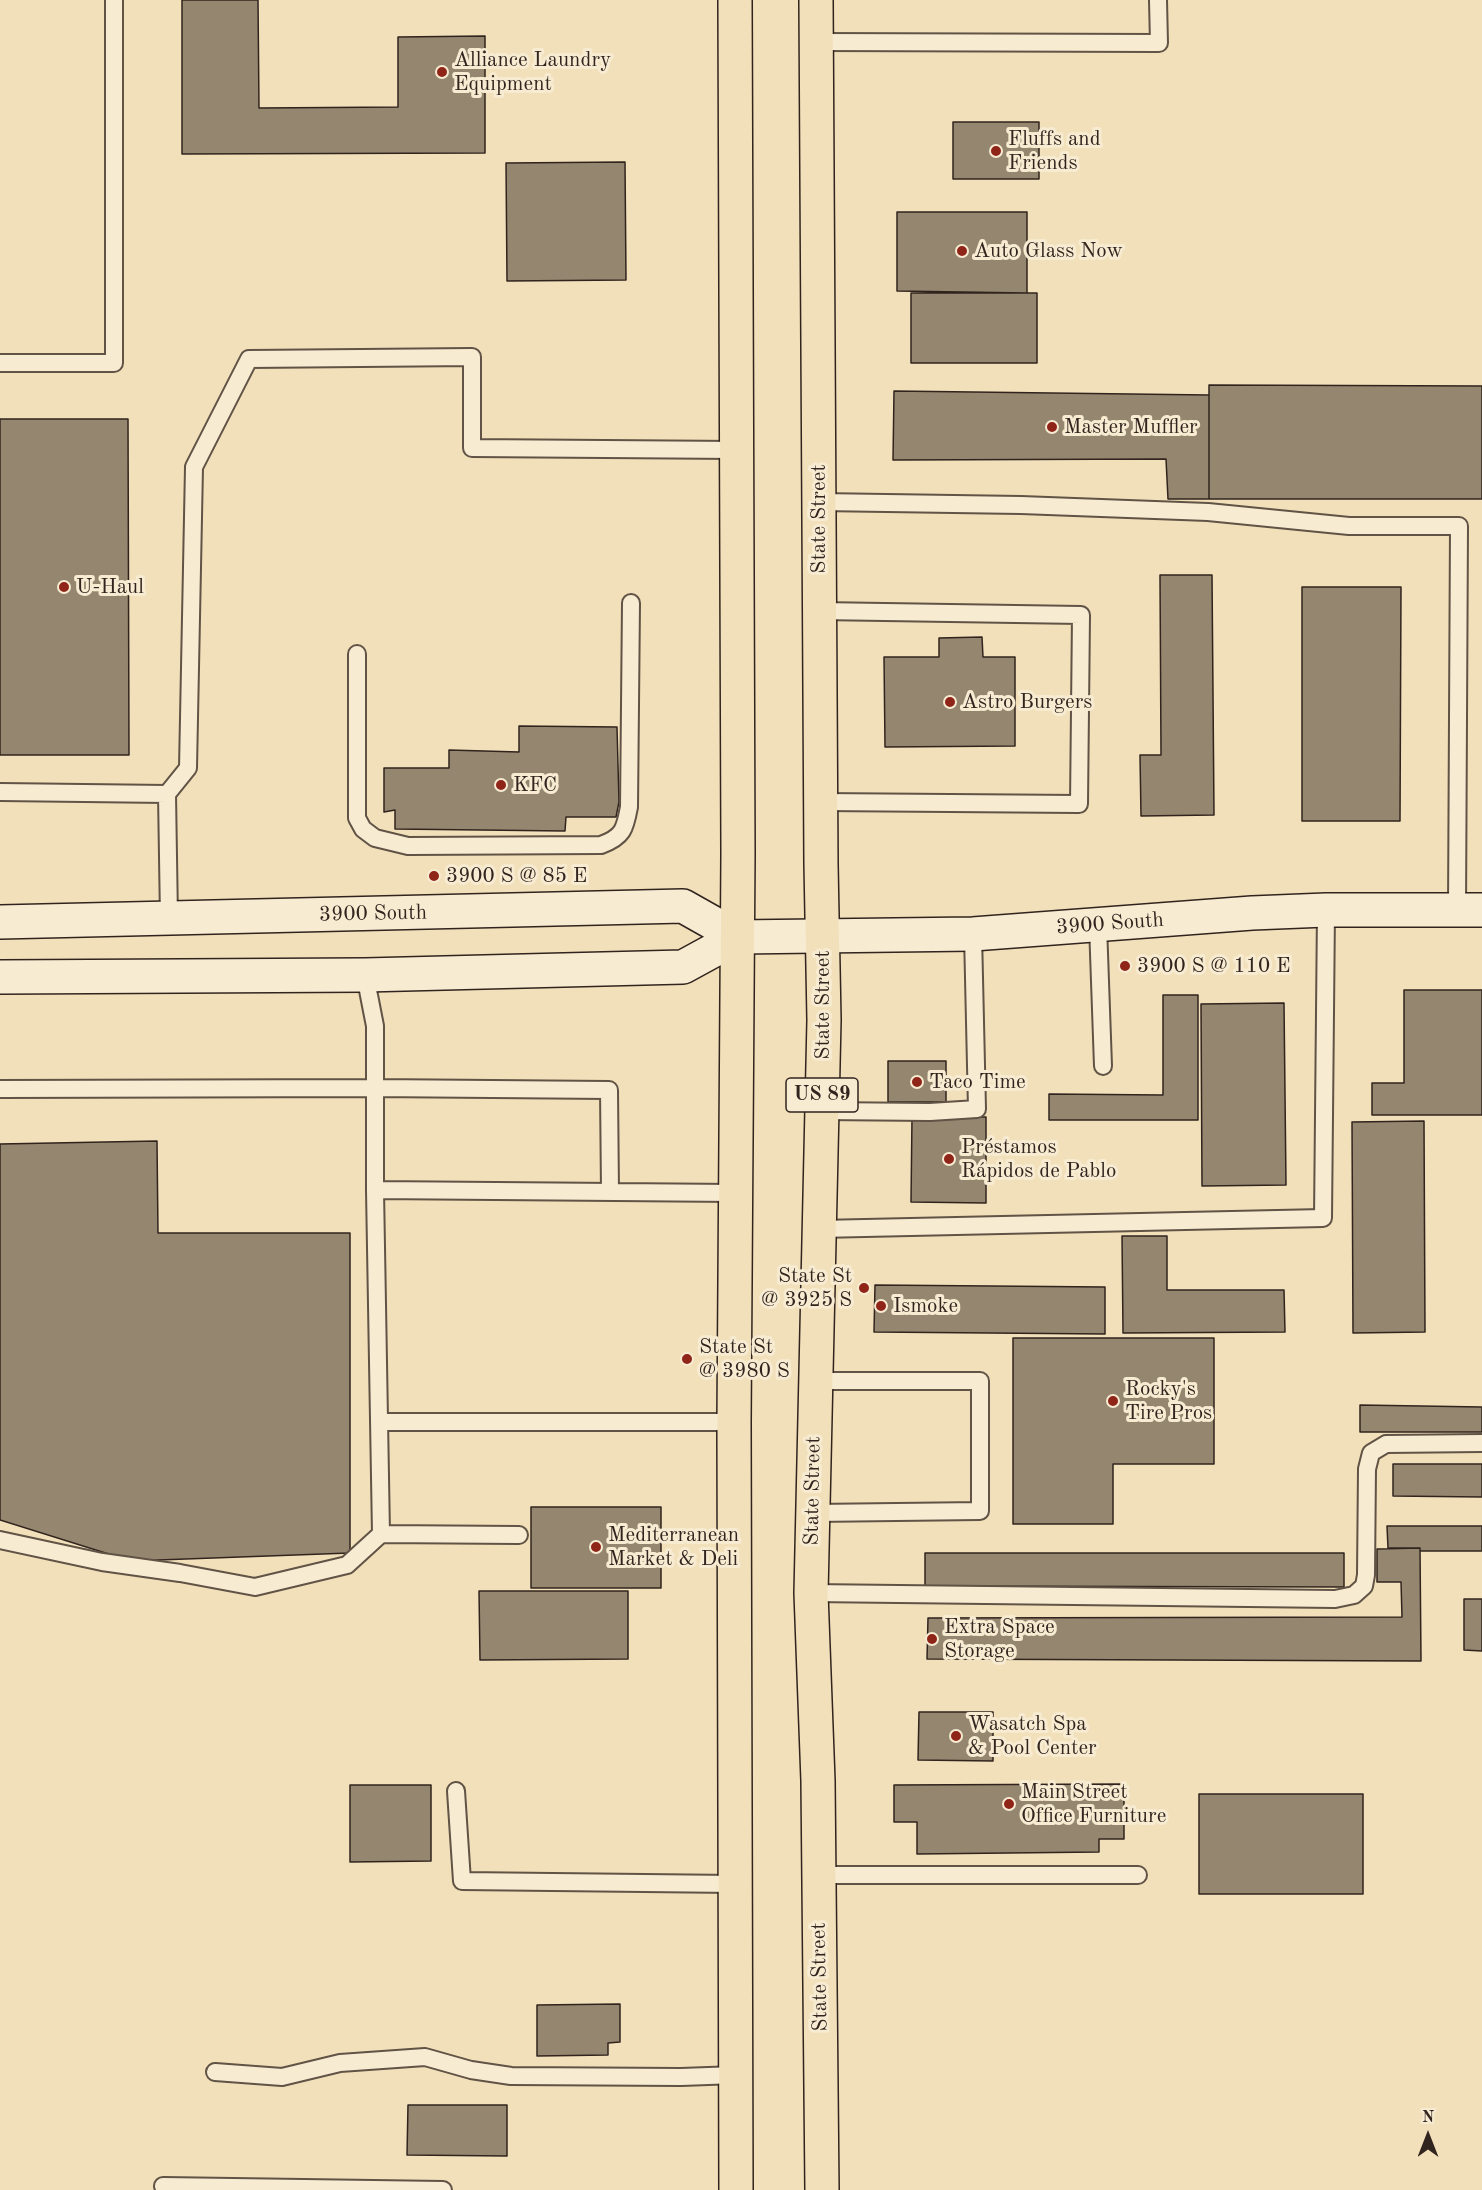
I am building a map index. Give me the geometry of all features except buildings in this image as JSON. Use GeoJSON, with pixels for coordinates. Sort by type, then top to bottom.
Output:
{"type":"FeatureCollection","features":[{"type":"Feature","properties":{"kind":"main road"},"geometry":{"type":"LineString","coordinates":[[735,0],[738,937],[734,1422],[736,2190]]}},
{"type":"Feature","properties":{"kind":"main road","name":"State Street"},"geometry":{"type":"LineString","coordinates":[[816,0],[820,802],[824,1020],[811,1593],[818,1780],[822,2190]]}},
{"type":"Feature","properties":{"kind":"main road","name":"3900 South"},"geometry":{"type":"LineString","coordinates":[[0,922],[683,906],[738,937]]}},
{"type":"Feature","properties":{"kind":"main road","name":"3900 South"},"geometry":{"type":"LineString","coordinates":[[0,977],[365,975],[682,967],[738,937],[973,934],[1252,913],[1326,910],[1470,910]]}},
{"type":"Feature","properties":{"kind":"lane"},"geometry":{"type":"LineString","coordinates":[[0,363],[114,363],[114,0]]}},
{"type":"Feature","properties":{"kind":"lane"},"geometry":{"type":"LineString","coordinates":[[816,42],[1159,43],[1158,0]]}},
{"type":"Feature","properties":{"kind":"lane"},"geometry":{"type":"LineString","coordinates":[[169,919],[167,794],[188,768],[194,467],[249,359],[472,357],[472,448],[737,450]]}},
{"type":"Feature","properties":{"kind":"lane"},"geometry":{"type":"LineString","coordinates":[[819,502],[1021,505],[1208,512],[1350,526],[1460,526],[1470,910]]}},
{"type":"Feature","properties":{"kind":"lane"},"geometry":{"type":"LineString","coordinates":[[357,654],[357,818],[363,829],[375,838],[408,846],[601,845],[611,842],[622,833],[629,807],[631,603]]}},
{"type":"Feature","properties":{"kind":"lane"},"geometry":{"type":"LineString","coordinates":[[819,611],[1081,615],[1079,804],[820,802]]}},
{"type":"Feature","properties":{"kind":"lane"},"geometry":{"type":"LineString","coordinates":[[0,792],[167,794]]}},
{"type":"Feature","properties":{"kind":"lane"},"geometry":{"type":"LineString","coordinates":[[819,1229],[1323,1218],[1326,910]]}},
{"type":"Feature","properties":{"kind":"lane"},"geometry":{"type":"LineString","coordinates":[[1098,925],[1103,1066]]}},
{"type":"Feature","properties":{"kind":"lane"},"geometry":{"type":"LineString","coordinates":[[822,1111],[930,1112],[977,1109],[973,934]]}},
{"type":"Feature","properties":{"kind":"lane"},"geometry":{"type":"LineString","coordinates":[[365,975],[375,1026],[375,1190],[381,1534]]}},
{"type":"Feature","properties":{"kind":"lane"},"geometry":{"type":"LineString","coordinates":[[0,1089],[609,1090],[610,1192]]}},
{"type":"Feature","properties":{"kind":"lane"},"geometry":{"type":"LineString","coordinates":[[375,1190],[735,1193]]}},
{"type":"Feature","properties":{"kind":"lane"},"geometry":{"type":"LineString","coordinates":[[813,1513],[980,1511],[980,1381],[815,1381]]}},
{"type":"Feature","properties":{"kind":"lane"},"geometry":{"type":"LineString","coordinates":[[379,1422],[734,1422]]}},
{"type":"Feature","properties":{"kind":"lane"},"geometry":{"type":"LineString","coordinates":[[811,1593],[1335,1599],[1354,1595],[1364,1586],[1366,1575],[1367,1470],[1371,1453],[1386,1444],[1482,1443]]}},
{"type":"Feature","properties":{"kind":"lane"},"geometry":{"type":"LineString","coordinates":[[0,1540],[102,1562],[255,1587],[347,1565],[381,1534],[519,1535]]}},
{"type":"Feature","properties":{"kind":"lane"},"geometry":{"type":"LineString","coordinates":[[456,1791],[462,1881],[735,1884]]}},
{"type":"Feature","properties":{"kind":"lane"},"geometry":{"type":"LineString","coordinates":[[819,1875],[1138,1875]]}},
{"type":"Feature","properties":{"kind":"lane"},"geometry":{"type":"LineString","coordinates":[[214,2072],[282,2077],[340,2063],[425,2057],[471,2070],[511,2076],[736,2075]]}},
{"type":"Feature","properties":{"kind":"lane"},"geometry":{"type":"LineString","coordinates":[[163,2186],[442,2190]]}},
{"type":"Feature","properties":{"kind":"place","name":"Alliance Laundry Equipment"},"geometry":{"type":"Point","coordinates":[442,72]}},
{"type":"Feature","properties":{"kind":"place","name":"Fluffs and Friends"},"geometry":{"type":"Point","coordinates":[996,151]}},
{"type":"Feature","properties":{"kind":"place","name":"Auto Glass Now"},"geometry":{"type":"Point","coordinates":[962,251]}},
{"type":"Feature","properties":{"kind":"place","name":"Master Muffler"},"geometry":{"type":"Point","coordinates":[1052,427]}},
{"type":"Feature","properties":{"kind":"place","name":"U-Haul"},"geometry":{"type":"Point","coordinates":[64,587]}},
{"type":"Feature","properties":{"kind":"place","name":"Astro Burgers"},"geometry":{"type":"Point","coordinates":[950,702]}},
{"type":"Feature","properties":{"kind":"place","name":"KFC"},"geometry":{"type":"Point","coordinates":[501,785]}},
{"type":"Feature","properties":{"kind":"place","name":"3900 S @ 85 E"},"geometry":{"type":"Point","coordinates":[434,876]}},
{"type":"Feature","properties":{"kind":"place","name":"3900 S @ 110 E"},"geometry":{"type":"Point","coordinates":[1125,966]}},
{"type":"Feature","properties":{"kind":"place","name":"Taco Time"},"geometry":{"type":"Point","coordinates":[917,1082]}},
{"type":"Feature","properties":{"kind":"place","name":"Préstamos Rápidos de Pablo"},"geometry":{"type":"Point","coordinates":[949,1159]}},
{"type":"Feature","properties":{"kind":"place","name":"State St @ 3925 S"},"geometry":{"type":"Point","coordinates":[864,1288]}},
{"type":"Feature","properties":{"kind":"place","name":"Ismoke"},"geometry":{"type":"Point","coordinates":[881,1306]}},
{"type":"Feature","properties":{"kind":"place","name":"State St @ 3980 S"},"geometry":{"type":"Point","coordinates":[687,1359]}},
{"type":"Feature","properties":{"kind":"place","name":"Rocky's Tire Pros"},"geometry":{"type":"Point","coordinates":[1113,1401]}},
{"type":"Feature","properties":{"kind":"place","name":"Mediterranean Market & Deli"},"geometry":{"type":"Point","coordinates":[596,1547]}},
{"type":"Feature","properties":{"kind":"place","name":"Extra Space Storage"},"geometry":{"type":"Point","coordinates":[932,1639]}},
{"type":"Feature","properties":{"kind":"place","name":"Wasatch Spa & Pool Center"},"geometry":{"type":"Point","coordinates":[956,1736]}},
{"type":"Feature","properties":{"kind":"place","name":"Main Street Office Furniture"},"geometry":{"type":"Point","coordinates":[1009,1804]}}]}
